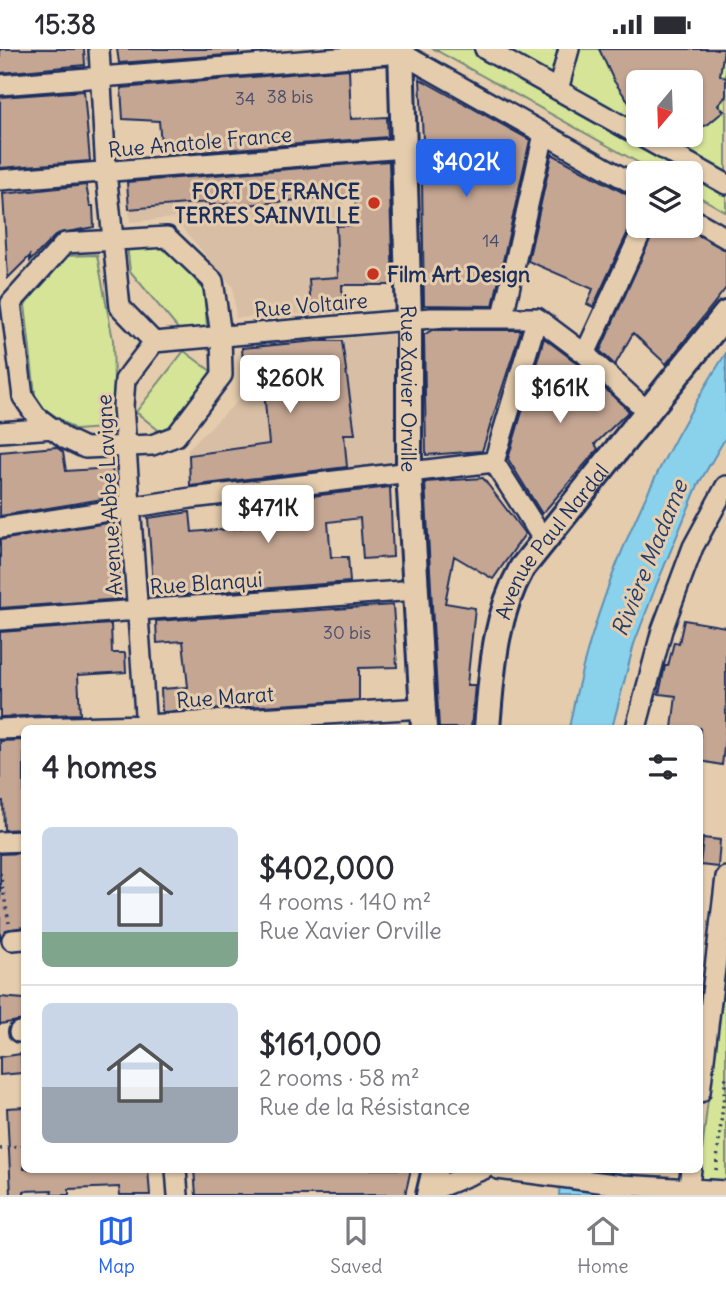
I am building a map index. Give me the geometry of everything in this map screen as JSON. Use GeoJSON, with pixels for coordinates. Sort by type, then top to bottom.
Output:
{"type":"FeatureCollection","features":[{"type":"Feature","properties":{"kind":"main road","name":"Rue Xavier Orville"},"geometry":{"type":"LineString","coordinates":[[401,51],[409,320],[409,473],[423,718]]}},
{"type":"Feature","properties":{"kind":"main road","name":"Avenue Paul Nardal"},"geometry":{"type":"LineString","coordinates":[[487,725],[496,639],[502,610],[522,568],[726,314]]}},
{"type":"Feature","properties":{"kind":"street"},"geometry":{"type":"LineString","coordinates":[[99,49],[106,173],[120,307],[154,342]]}},
{"type":"Feature","properties":{"kind":"street"},"geometry":{"type":"LineString","coordinates":[[485,49],[726,184]]}},
{"type":"Feature","properties":{"kind":"street"},"geometry":{"type":"LineString","coordinates":[[558,90],[569,49]]}},
{"type":"Feature","properties":{"kind":"street"},"geometry":{"type":"LineString","coordinates":[[0,85],[401,51],[626,180]]}},
{"type":"Feature","properties":{"kind":"street"},"geometry":{"type":"LineString","coordinates":[[503,316],[544,134]]}},
{"type":"Feature","properties":{"kind":"street","name":"Rue Anatole France"},"geometry":{"type":"LineString","coordinates":[[0,180],[404,148]]}},
{"type":"Feature","properties":{"kind":"street"},"geometry":{"type":"LineString","coordinates":[[703,225],[726,238]]}},
{"type":"Feature","properties":{"kind":"street"},"geometry":{"type":"LineString","coordinates":[[167,237],[214,281],[222,335],[222,375],[176,436],[152,445],[85,448],[36,415],[23,397],[6,297],[65,243],[113,241],[167,237]]}},
{"type":"Feature","properties":{"kind":"street"},"geometry":{"type":"LineString","coordinates":[[584,354],[638,238]]}},
{"type":"Feature","properties":{"kind":"street"},"geometry":{"type":"LineString","coordinates":[[543,539],[494,462],[537,317],[584,354],[648,412]]}},
{"type":"Feature","properties":{"kind":"street","name":"Rue Voltaire"},"geometry":{"type":"LineString","coordinates":[[154,342],[409,320],[537,317]]}},
{"type":"Feature","properties":{"kind":"street","name":"Avenue Abbé Lavigne"},"geometry":{"type":"LineString","coordinates":[[146,725],[123,406],[125,380],[154,342]]}},
{"type":"Feature","properties":{"kind":"street"},"geometry":{"type":"LineString","coordinates":[[0,432],[53,428]]}},
{"type":"Feature","properties":{"kind":"street"},"geometry":{"type":"LineString","coordinates":[[0,528],[191,498],[494,462]]}},
{"type":"Feature","properties":{"kind":"street"},"geometry":{"type":"LineString","coordinates":[[637,725],[662,629],[688,559],[726,486]]}},
{"type":"Feature","properties":{"kind":"street","name":"Rue Blanqui"},"geometry":{"type":"LineString","coordinates":[[0,620],[416,590]]}},
{"type":"Feature","properties":{"kind":"street","name":"Rue Marat"},"geometry":{"type":"LineString","coordinates":[[181,725],[423,718]]}},
{"type":"Feature","properties":{"kind":"street","name":"Rue Marat"},"geometry":{"type":"LineString","coordinates":[[0,729],[21,728]]}},
{"type":"Feature","properties":{"kind":"street"},"geometry":{"type":"LineString","coordinates":[[0,842],[21,841]]}},
{"type":"Feature","properties":{"kind":"street"},"geometry":{"type":"LineString","coordinates":[[703,1067],[726,877]]}},
{"type":"Feature","properties":{"kind":"street"},"geometry":{"type":"LineString","coordinates":[[176,1173],[178,1195]]}},
{"type":"Feature","properties":{"kind":"street"},"geometry":{"type":"LineString","coordinates":[[431,1185],[471,1173]]}},
{"type":"Feature","properties":{"kind":"street"},"geometry":{"type":"LineString","coordinates":[[525,1173],[688,1192],[726,1191]]}},
{"type":"Feature","properties":{"kind":"street"},"geometry":{"type":"LineString","coordinates":[[688,1192],[690,1173]]}},
{"type":"Feature","properties":{"kind":"path"},"geometry":{"type":"LineString","coordinates":[[0,874],[18,940]]}},
{"type":"Feature","properties":{"kind":"path"},"geometry":{"type":"LineString","coordinates":[[726,1076],[715,1170],[726,1170]]}},
{"type":"Feature","properties":{"kind":"path"},"geometry":{"type":"LineString","coordinates":[[0,1149],[21,1146]]}},
{"type":"Feature","properties":{"kind":"shaded area"},"geometry":{"type":"Polygon","coordinates":[[[343,163],[344,311],[236,318],[233,287],[174,218],[130,222],[127,182],[343,163]]]}},
{"type":"Feature","properties":{"kind":"shaded area"},"geometry":{"type":"Polygon","coordinates":[[[393,334],[396,464],[190,493],[188,449],[244,395],[242,348],[393,334]]]}},
{"type":"Feature","properties":{"kind":"green space"},"geometry":{"type":"Polygon","coordinates":[[[434,49],[726,49],[726,212],[703,199],[703,161],[635,161],[434,49]]]}},
{"type":"Feature","properties":{"kind":"green space"},"geometry":{"type":"Polygon","coordinates":[[[163,242],[204,290],[207,327],[179,330],[130,271],[127,245],[163,242]]]}},
{"type":"Feature","properties":{"kind":"green space"},"geometry":{"type":"Polygon","coordinates":[[[97,255],[113,340],[115,427],[76,430],[36,403],[25,305],[63,256],[97,255]]]}},
{"type":"Feature","properties":{"kind":"green space"},"geometry":{"type":"Polygon","coordinates":[[[184,351],[216,375],[167,437],[136,412],[184,351]]]}},
{"type":"Feature","properties":{"kind":"green space"},"geometry":{"type":"Polygon","coordinates":[[[726,940],[726,1183],[698,1182],[699,1173],[703,1173],[703,1143],[726,940]]]}},
{"type":"Feature","properties":{"kind":"water","name":"Rivière Madame"},"geometry":{"type":"Polygon","coordinates":[[[726,353],[726,437],[698,485],[656,586],[634,644],[613,725],[570,725],[580,678],[610,581],[651,487],[699,396],[726,353]]]}},
{"type":"Feature","properties":{"kind":"water"},"geometry":{"type":"Polygon","coordinates":[[[561,1173],[620,1173],[617,1195],[559,1195],[561,1173]]]}},
{"type":"Feature","properties":{"kind":"building"},"geometry":{"type":"Polygon","coordinates":[[[0,49],[84,49],[85,65],[0,73],[0,49]]]}},
{"type":"Feature","properties":{"kind":"building"},"geometry":{"type":"Polygon","coordinates":[[[117,49],[239,49],[239,54],[119,63],[117,49]]]}},
{"type":"Feature","properties":{"kind":"building"},"geometry":{"type":"Polygon","coordinates":[[[599,49],[724,49],[720,75],[726,78],[726,96],[718,105],[724,111],[704,126],[704,70],[626,70],[626,98],[614,81],[599,49]]]}},
{"type":"Feature","properties":{"kind":"building"},"geometry":{"type":"Polygon","coordinates":[[[349,69],[351,119],[387,117],[388,137],[162,155],[159,121],[123,119],[121,88],[349,69]]]}},
{"type":"Feature","properties":{"kind":"building"},"geometry":{"type":"Polygon","coordinates":[[[420,79],[530,140],[493,306],[424,305],[422,181],[425,181],[420,79]]]}},
{"type":"Feature","properties":{"kind":"building"},"geometry":{"type":"Polygon","coordinates":[[[84,91],[90,161],[0,168],[0,97],[84,91]]]}},
{"type":"Feature","properties":{"kind":"building"},"geometry":{"type":"Polygon","coordinates":[[[552,154],[626,194],[626,236],[593,307],[587,304],[593,289],[528,261],[552,154]]]}},
{"type":"Feature","properties":{"kind":"building"},"geometry":{"type":"Polygon","coordinates":[[[389,161],[393,285],[342,285],[343,311],[311,313],[309,279],[338,277],[336,226],[356,225],[355,194],[228,207],[228,204],[209,205],[209,202],[129,209],[127,182],[389,161]]]}},
{"type":"Feature","properties":{"kind":"building"},"geometry":{"type":"Polygon","coordinates":[[[86,185],[90,206],[93,206],[94,227],[57,234],[8,278],[3,194],[86,185]]]}},
{"type":"Feature","properties":{"kind":"building"},"geometry":{"type":"Polygon","coordinates":[[[703,237],[726,250],[726,288],[666,364],[633,333],[615,365],[600,351],[651,238],[703,237]]]}},
{"type":"Feature","properties":{"kind":"building"},"geometry":{"type":"Polygon","coordinates":[[[432,330],[521,330],[482,451],[426,455],[424,335],[432,330]]]}},
{"type":"Feature","properties":{"kind":"building"},"geometry":{"type":"Polygon","coordinates":[[[544,338],[577,363],[629,411],[595,444],[598,449],[542,514],[508,459],[544,338]]]}},
{"type":"Feature","properties":{"kind":"building"},"geometry":{"type":"Polygon","coordinates":[[[342,341],[355,434],[344,434],[347,467],[190,486],[189,455],[269,444],[263,381],[244,383],[242,348],[342,341]]]}},
{"type":"Feature","properties":{"kind":"building"},"geometry":{"type":"Polygon","coordinates":[[[56,447],[63,452],[66,471],[112,468],[115,497],[0,516],[0,452],[56,447]]]}},
{"type":"Feature","properties":{"kind":"building"},"geometry":{"type":"Polygon","coordinates":[[[483,478],[525,534],[493,579],[454,556],[445,603],[475,608],[467,685],[475,685],[471,725],[439,725],[425,482],[483,478]]]}},
{"type":"Feature","properties":{"kind":"building"},"geometry":{"type":"Polygon","coordinates":[[[390,487],[393,557],[363,559],[360,518],[328,522],[331,557],[348,557],[350,582],[154,597],[148,518],[190,512],[192,532],[242,528],[241,504],[390,487]]]}},
{"type":"Feature","properties":{"kind":"building"},"geometry":{"type":"Polygon","coordinates":[[[114,522],[121,599],[0,608],[0,540],[114,522]]]}},
{"type":"Feature","properties":{"kind":"building"},"geometry":{"type":"Polygon","coordinates":[[[393,605],[397,667],[359,668],[359,700],[162,712],[161,689],[188,687],[183,641],[157,643],[156,621],[393,605]]]}},
{"type":"Feature","properties":{"kind":"building"},"geometry":{"type":"Polygon","coordinates":[[[684,620],[726,627],[726,729],[722,765],[703,762],[703,725],[672,725],[676,696],[659,694],[674,642],[679,643],[684,620]]]}},
{"type":"Feature","properties":{"kind":"building"},"geometry":{"type":"Polygon","coordinates":[[[111,624],[112,653],[125,653],[126,672],[78,675],[80,714],[0,717],[0,632],[111,624]]]}},
{"type":"Feature","properties":{"kind":"building"},"geometry":{"type":"Polygon","coordinates":[[[21,740],[21,829],[4,830],[3,801],[0,801],[0,741],[21,740]]]}},
{"type":"Feature","properties":{"kind":"building"},"geometry":{"type":"Polygon","coordinates":[[[703,838],[720,840],[718,867],[703,865],[703,838]]]}},
{"type":"Feature","properties":{"kind":"building"},"geometry":{"type":"Polygon","coordinates":[[[21,853],[21,928],[6,930],[0,939],[0,854],[21,853]]]}},
{"type":"Feature","properties":{"kind":"building"},"geometry":{"type":"Polygon","coordinates":[[[0,997],[21,999],[21,1020],[0,1024],[0,997]]]}},
{"type":"Feature","properties":{"kind":"building"},"geometry":{"type":"Polygon","coordinates":[[[21,1054],[21,1073],[0,1075],[0,1057],[21,1054]]]}},
{"type":"Feature","properties":{"kind":"building"},"geometry":{"type":"Polygon","coordinates":[[[21,1107],[21,1173],[148,1173],[150,1195],[120,1195],[119,1187],[69,1189],[69,1195],[51,1195],[52,1190],[24,1191],[24,1195],[11,1195],[7,1108],[21,1107]]]}},
{"type":"Feature","properties":{"kind":"building"},"geometry":{"type":"Polygon","coordinates":[[[194,1173],[410,1173],[405,1195],[196,1195],[194,1173]]]}},
{"type":"Feature","properties":{"kind":"place","name":"FORT DE FRANCE TERRES SAINVILLE"},"geometry":{"type":"Point","coordinates":[374,203]}},
{"type":"Feature","properties":{"kind":"place","name":"Film Art Design"},"geometry":{"type":"Point","coordinates":[373,274]}}]}
